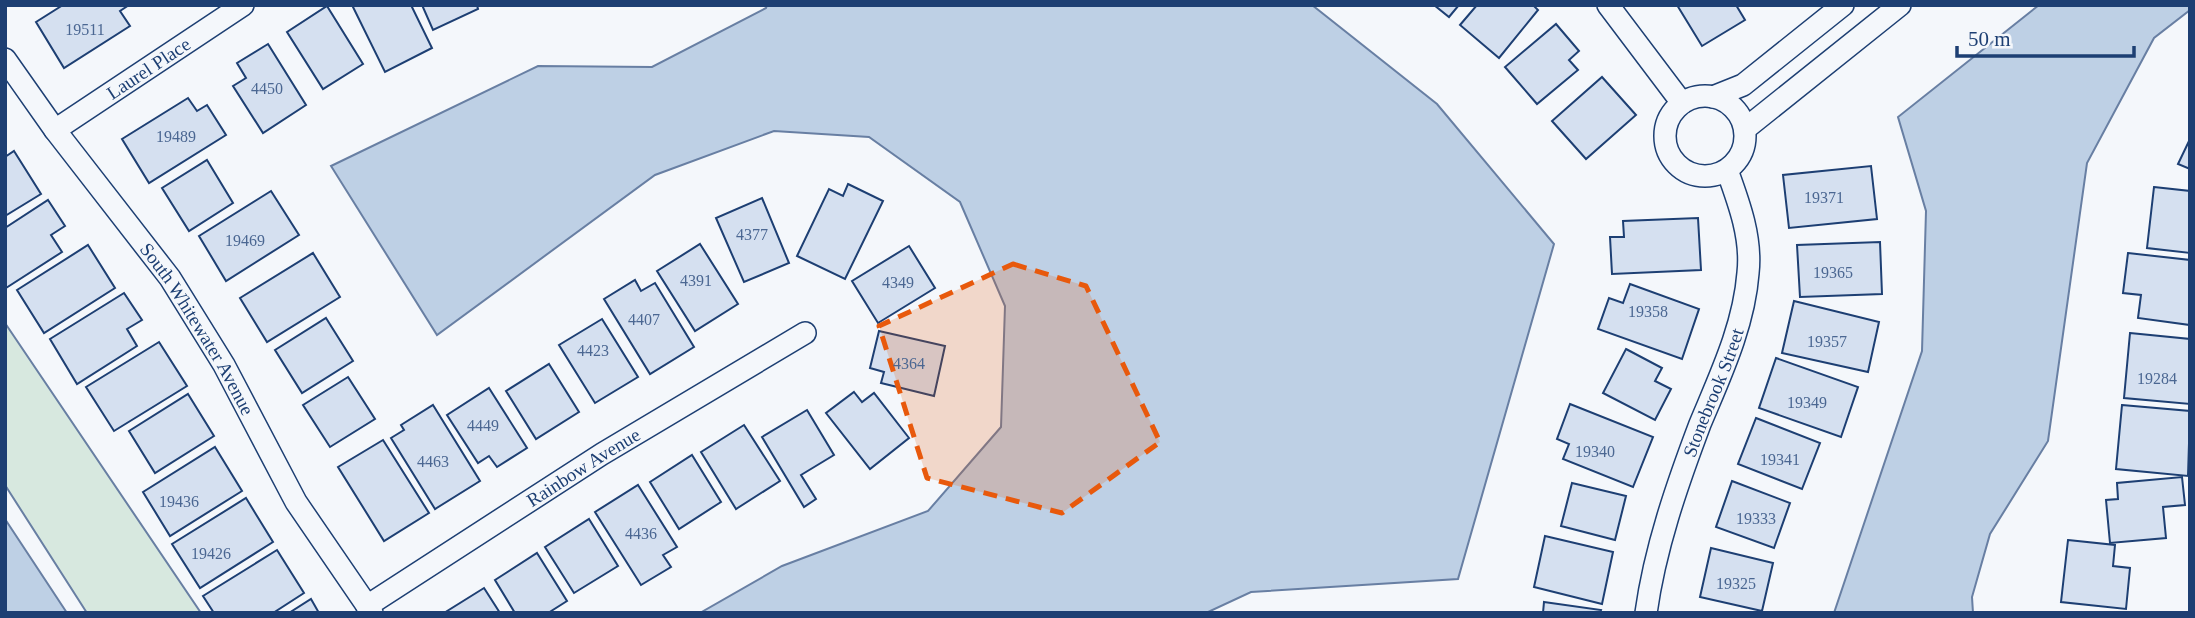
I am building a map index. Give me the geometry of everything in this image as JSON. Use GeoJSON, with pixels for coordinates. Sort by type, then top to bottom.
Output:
{"type":"FeatureCollection","features":[{"type":"Feature","properties":{"kind":"street","name":"Laurel Place"},"geometry":{"type":"LineString","coordinates":[[55,130],[243,5]]}},
{"type":"Feature","properties":{"kind":"street"},"geometry":{"type":"LineString","coordinates":[[1608,5],[1682,103]]}},
{"type":"Feature","properties":{"kind":"street"},"geometry":{"type":"LineString","coordinates":[[1713,97],[1727,103],[1738,114],[1745,129],[1745,144],[1738,159],[1727,170],[1713,176],[1697,176],[1683,170],[1672,159],[1665,144],[1665,128],[1671,114],[1682,103],[1697,97],[1713,97],[1743,85],[1843,5]]}},
{"type":"Feature","properties":{"kind":"street"},"geometry":{"type":"LineString","coordinates":[[1745,129],[1900,5]]}},
{"type":"Feature","properties":{"kind":"street","name":"South Whitewater Avenue"},"geometry":{"type":"LineString","coordinates":[[5,59],[55,130],[170,278],[224,365],[296,502],[369,609]]}},
{"type":"Feature","properties":{"kind":"street","name":"Stonebrook Street"},"geometry":{"type":"LineString","coordinates":[[1646,613],[1649,587],[1679,478],[1737,330],[1749,272],[1744,218],[1727,170]]}},
{"type":"Feature","properties":{"kind":"street","name":"Rainbow Avenue"},"geometry":{"type":"LineString","coordinates":[[369,609],[602,454],[805,333]]}},
{"type":"Feature","properties":{"kind":"highlighted area"},"geometry":{"type":"Polygon","coordinates":[[[1013,264],[1086,286],[1160,442],[1062,513],[927,478],[879,326],[1013,264]]]}},
{"type":"Feature","properties":{"kind":"shaded area"},"geometry":{"type":"Polygon","coordinates":[[[5,323],[201,613],[87,613],[5,485],[5,323]]]}},
{"type":"Feature","properties":{"kind":"water"},"geometry":{"type":"Polygon","coordinates":[[[767,5],[1312,5],[1437,104],[1554,244],[1458,579],[1251,592],[1206,613],[700,613],[782,566],[928,511],[1001,427],[1005,306],[960,202],[869,137],[774,131],[655,175],[437,335],[331,166],[538,66],[652,67],[766,8],[767,5]]]}},
{"type":"Feature","properties":{"kind":"water"},"geometry":{"type":"Polygon","coordinates":[[[2039,5],[2190,5],[2190,10],[2154,38],[2087,163],[2048,441],[1990,534],[1972,597],[1973,613],[1834,613],[1922,351],[1926,211],[1898,117],[2039,5]]]}},
{"type":"Feature","properties":{"kind":"water"},"geometry":{"type":"Polygon","coordinates":[[[5,519],[67,613],[5,613],[5,519]]]}},
{"type":"Feature","properties":{"kind":"building"},"geometry":{"type":"Polygon","coordinates":[[[63,5],[129,5],[120,11],[130,26],[64,68],[36,22],[63,5]]]}},
{"type":"Feature","properties":{"kind":"building"},"geometry":{"type":"Polygon","coordinates":[[[352,5],[411,5],[432,48],[385,72],[352,5]]]}},
{"type":"Feature","properties":{"kind":"building"},"geometry":{"type":"Polygon","coordinates":[[[422,5],[477,5],[478,9],[433,30],[422,5]]]}},
{"type":"Feature","properties":{"kind":"building"},"geometry":{"type":"Polygon","coordinates":[[[1434,5],[1459,5],[1449,17],[1434,5]]]}},
{"type":"Feature","properties":{"kind":"building"},"geometry":{"type":"Polygon","coordinates":[[[1477,5],[1533,5],[1538,10],[1499,58],[1460,25],[1477,5]]]}},
{"type":"Feature","properties":{"kind":"building"},"geometry":{"type":"Polygon","coordinates":[[[1677,5],[1736,5],[1745,20],[1702,46],[1677,5]]]}},
{"type":"Feature","properties":{"kind":"building"},"geometry":{"type":"Polygon","coordinates":[[[327,6],[363,64],[323,89],[287,32],[327,6]]]}},
{"type":"Feature","properties":{"kind":"building"},"geometry":{"type":"Polygon","coordinates":[[[1556,24],[1579,51],[1569,60],[1578,70],[1537,104],[1505,67],[1556,24]]]}},
{"type":"Feature","properties":{"kind":"building"},"geometry":{"type":"Polygon","coordinates":[[[268,44],[306,105],[263,133],[233,86],[246,78],[237,63],[268,44]]]}},
{"type":"Feature","properties":{"kind":"building"},"geometry":{"type":"Polygon","coordinates":[[[1602,77],[1636,115],[1586,159],[1552,121],[1602,77]]]}},
{"type":"Feature","properties":{"kind":"building"},"geometry":{"type":"Polygon","coordinates":[[[188,98],[197,111],[207,105],[226,135],[149,183],[122,139],[188,98]]]}},
{"type":"Feature","properties":{"kind":"building"},"geometry":{"type":"Polygon","coordinates":[[[2190,139],[2190,169],[2178,164],[2190,139]]]}},
{"type":"Feature","properties":{"kind":"building"},"geometry":{"type":"Polygon","coordinates":[[[14,151],[41,194],[5,216],[5,157],[14,151]]]}},
{"type":"Feature","properties":{"kind":"building"},"geometry":{"type":"Polygon","coordinates":[[[207,160],[233,203],[189,231],[162,188],[207,160]]]}},
{"type":"Feature","properties":{"kind":"building"},"geometry":{"type":"Polygon","coordinates":[[[1871,166],[1877,219],[1789,228],[1783,175],[1871,166]]]}},
{"type":"Feature","properties":{"kind":"building"},"geometry":{"type":"Polygon","coordinates":[[[848,184],[883,201],[845,279],[797,256],[829,189],[843,196],[848,184]]]}},
{"type":"Feature","properties":{"kind":"building"},"geometry":{"type":"Polygon","coordinates":[[[2154,187],[2190,191],[2190,253],[2147,248],[2154,187]]]}},
{"type":"Feature","properties":{"kind":"building"},"geometry":{"type":"Polygon","coordinates":[[[271,191],[299,235],[226,281],[199,236],[271,191]]]}},
{"type":"Feature","properties":{"kind":"building"},"geometry":{"type":"Polygon","coordinates":[[[762,198],[789,263],[744,282],[716,218],[762,198]]]}},
{"type":"Feature","properties":{"kind":"building"},"geometry":{"type":"Polygon","coordinates":[[[48,200],[65,226],[51,235],[62,252],[6,288],[5,228],[48,200]]]}},
{"type":"Feature","properties":{"kind":"building"},"geometry":{"type":"Polygon","coordinates":[[[1698,218],[1701,270],[1612,274],[1610,237],[1624,237],[1623,221],[1698,218]]]}},
{"type":"Feature","properties":{"kind":"building"},"geometry":{"type":"Polygon","coordinates":[[[1880,242],[1882,294],[1800,297],[1797,245],[1880,242]]]}},
{"type":"Feature","properties":{"kind":"building"},"geometry":{"type":"Polygon","coordinates":[[[700,244],[738,304],[695,331],[657,271],[700,244]]]}},
{"type":"Feature","properties":{"kind":"building"},"geometry":{"type":"Polygon","coordinates":[[[88,245],[115,288],[44,333],[17,290],[88,245]]]}},
{"type":"Feature","properties":{"kind":"building"},"geometry":{"type":"Polygon","coordinates":[[[909,246],[935,288],[878,323],[852,281],[909,246]]]}},
{"type":"Feature","properties":{"kind":"building"},"geometry":{"type":"Polygon","coordinates":[[[313,253],[340,297],[267,342],[240,298],[313,253]]]}},
{"type":"Feature","properties":{"kind":"building"},"geometry":{"type":"Polygon","coordinates":[[[2128,253],[2190,260],[2190,325],[2138,318],[2141,295],[2123,293],[2128,253]]]}},
{"type":"Feature","properties":{"kind":"building"},"geometry":{"type":"Polygon","coordinates":[[[635,280],[641,291],[655,283],[694,347],[650,374],[604,299],[635,280]]]}},
{"type":"Feature","properties":{"kind":"building"},"geometry":{"type":"Polygon","coordinates":[[[1630,284],[1699,309],[1682,359],[1598,329],[1609,298],[1623,303],[1630,284]]]}},
{"type":"Feature","properties":{"kind":"building"},"geometry":{"type":"Polygon","coordinates":[[[124,293],[142,320],[127,329],[137,346],[77,384],[50,339],[124,293]]]}},
{"type":"Feature","properties":{"kind":"building"},"geometry":{"type":"Polygon","coordinates":[[[1794,301],[1879,322],[1868,372],[1782,353],[1794,301]]]}},
{"type":"Feature","properties":{"kind":"building"},"geometry":{"type":"Polygon","coordinates":[[[326,318],[353,361],[302,393],[275,350],[326,318]]]}},
{"type":"Feature","properties":{"kind":"building"},"geometry":{"type":"Polygon","coordinates":[[[602,319],[638,377],[595,403],[559,345],[602,319]]]}},
{"type":"Feature","properties":{"kind":"building"},"geometry":{"type":"Polygon","coordinates":[[[879,331],[945,346],[934,396],[881,383],[884,372],[870,368],[879,331]]]}},
{"type":"Feature","properties":{"kind":"building"},"geometry":{"type":"Polygon","coordinates":[[[2130,333],[2190,339],[2190,404],[2124,398],[2130,333]]]}},
{"type":"Feature","properties":{"kind":"building"},"geometry":{"type":"Polygon","coordinates":[[[159,342],[187,386],[114,431],[86,387],[159,342]]]}},
{"type":"Feature","properties":{"kind":"building"},"geometry":{"type":"Polygon","coordinates":[[[1626,349],[1662,368],[1655,381],[1671,389],[1655,420],[1603,393],[1626,349]]]}},
{"type":"Feature","properties":{"kind":"building"},"geometry":{"type":"Polygon","coordinates":[[[1776,358],[1858,387],[1841,437],[1759,408],[1776,358]]]}},
{"type":"Feature","properties":{"kind":"building"},"geometry":{"type":"Polygon","coordinates":[[[549,364],[579,412],[536,439],[506,391],[549,364]]]}},
{"type":"Feature","properties":{"kind":"building"},"geometry":{"type":"Polygon","coordinates":[[[348,377],[375,419],[330,447],[303,405],[348,377]]]}},
{"type":"Feature","properties":{"kind":"building"},"geometry":{"type":"Polygon","coordinates":[[[489,388],[527,448],[497,467],[489,456],[478,463],[447,415],[489,388]]]}},
{"type":"Feature","properties":{"kind":"building"},"geometry":{"type":"Polygon","coordinates":[[[854,392],[862,402],[874,393],[909,438],[870,469],[826,413],[854,392]]]}},
{"type":"Feature","properties":{"kind":"building"},"geometry":{"type":"Polygon","coordinates":[[[188,394],[214,436],[155,473],[129,431],[188,394]]]}},
{"type":"Feature","properties":{"kind":"building"},"geometry":{"type":"Polygon","coordinates":[[[1570,404],[1653,437],[1633,487],[1563,459],[1569,444],[1557,439],[1570,404]]]}},
{"type":"Feature","properties":{"kind":"building"},"geometry":{"type":"Polygon","coordinates":[[[433,405],[480,481],[435,509],[391,438],[404,430],[401,425],[433,405]]]}},
{"type":"Feature","properties":{"kind":"building"},"geometry":{"type":"Polygon","coordinates":[[[2122,405],[2190,411],[2188,476],[2116,469],[2122,405]]]}},
{"type":"Feature","properties":{"kind":"building"},"geometry":{"type":"Polygon","coordinates":[[[807,410],[834,455],[801,475],[816,499],[804,507],[762,437],[807,410]]]}},
{"type":"Feature","properties":{"kind":"building"},"geometry":{"type":"Polygon","coordinates":[[[1756,418],[1820,443],[1802,489],[1738,464],[1756,418]]]}},
{"type":"Feature","properties":{"kind":"building"},"geometry":{"type":"Polygon","coordinates":[[[744,425],[780,481],[736,509],[701,452],[744,425]]]}},
{"type":"Feature","properties":{"kind":"building"},"geometry":{"type":"Polygon","coordinates":[[[383,440],[429,513],[384,541],[338,467],[383,440]]]}},
{"type":"Feature","properties":{"kind":"building"},"geometry":{"type":"Polygon","coordinates":[[[215,447],[242,491],[170,536],[143,492],[215,447]]]}},
{"type":"Feature","properties":{"kind":"building"},"geometry":{"type":"Polygon","coordinates":[[[692,455],[721,502],[679,529],[650,482],[692,455]]]}},
{"type":"Feature","properties":{"kind":"building"},"geometry":{"type":"Polygon","coordinates":[[[2182,477],[2185,505],[2163,507],[2166,538],[2110,543],[2106,500],[2118,499],[2117,483],[2182,477]]]}},
{"type":"Feature","properties":{"kind":"building"},"geometry":{"type":"Polygon","coordinates":[[[1732,481],[1790,503],[1774,548],[1716,527],[1732,481]]]}},
{"type":"Feature","properties":{"kind":"building"},"geometry":{"type":"Polygon","coordinates":[[[1572,483],[1626,496],[1615,540],[1561,526],[1572,483]]]}},
{"type":"Feature","properties":{"kind":"building"},"geometry":{"type":"Polygon","coordinates":[[[638,485],[677,547],[663,555],[671,567],[641,585],[595,512],[638,485]]]}},
{"type":"Feature","properties":{"kind":"building"},"geometry":{"type":"Polygon","coordinates":[[[246,498],[273,542],[200,588],[172,544],[246,498]]]}},
{"type":"Feature","properties":{"kind":"building"},"geometry":{"type":"Polygon","coordinates":[[[589,519],[618,566],[574,593],[545,547],[589,519]]]}},
{"type":"Feature","properties":{"kind":"building"},"geometry":{"type":"Polygon","coordinates":[[[1545,536],[1613,552],[1602,604],[1534,587],[1545,536]]]}},
{"type":"Feature","properties":{"kind":"building"},"geometry":{"type":"Polygon","coordinates":[[[2068,540],[2115,545],[2113,566],[2130,568],[2126,609],[2061,602],[2068,540]]]}},
{"type":"Feature","properties":{"kind":"building"},"geometry":{"type":"Polygon","coordinates":[[[1711,548],[1773,563],[1762,611],[1700,597],[1711,548]]]}},
{"type":"Feature","properties":{"kind":"building"},"geometry":{"type":"Polygon","coordinates":[[[277,550],[304,593],[273,613],[214,613],[203,596],[277,550]]]}},
{"type":"Feature","properties":{"kind":"building"},"geometry":{"type":"Polygon","coordinates":[[[537,553],[567,601],[548,613],[515,613],[495,580],[537,553]]]}},
{"type":"Feature","properties":{"kind":"building"},"geometry":{"type":"Polygon","coordinates":[[[484,588],[500,613],[444,613],[484,588]]]}},
{"type":"Feature","properties":{"kind":"building"},"geometry":{"type":"Polygon","coordinates":[[[311,599],[319,613],[289,613],[311,599]]]}},
{"type":"Feature","properties":{"kind":"building"},"geometry":{"type":"Polygon","coordinates":[[[1544,602],[1601,610],[1600,613],[1543,613],[1544,602]]]}}]}
